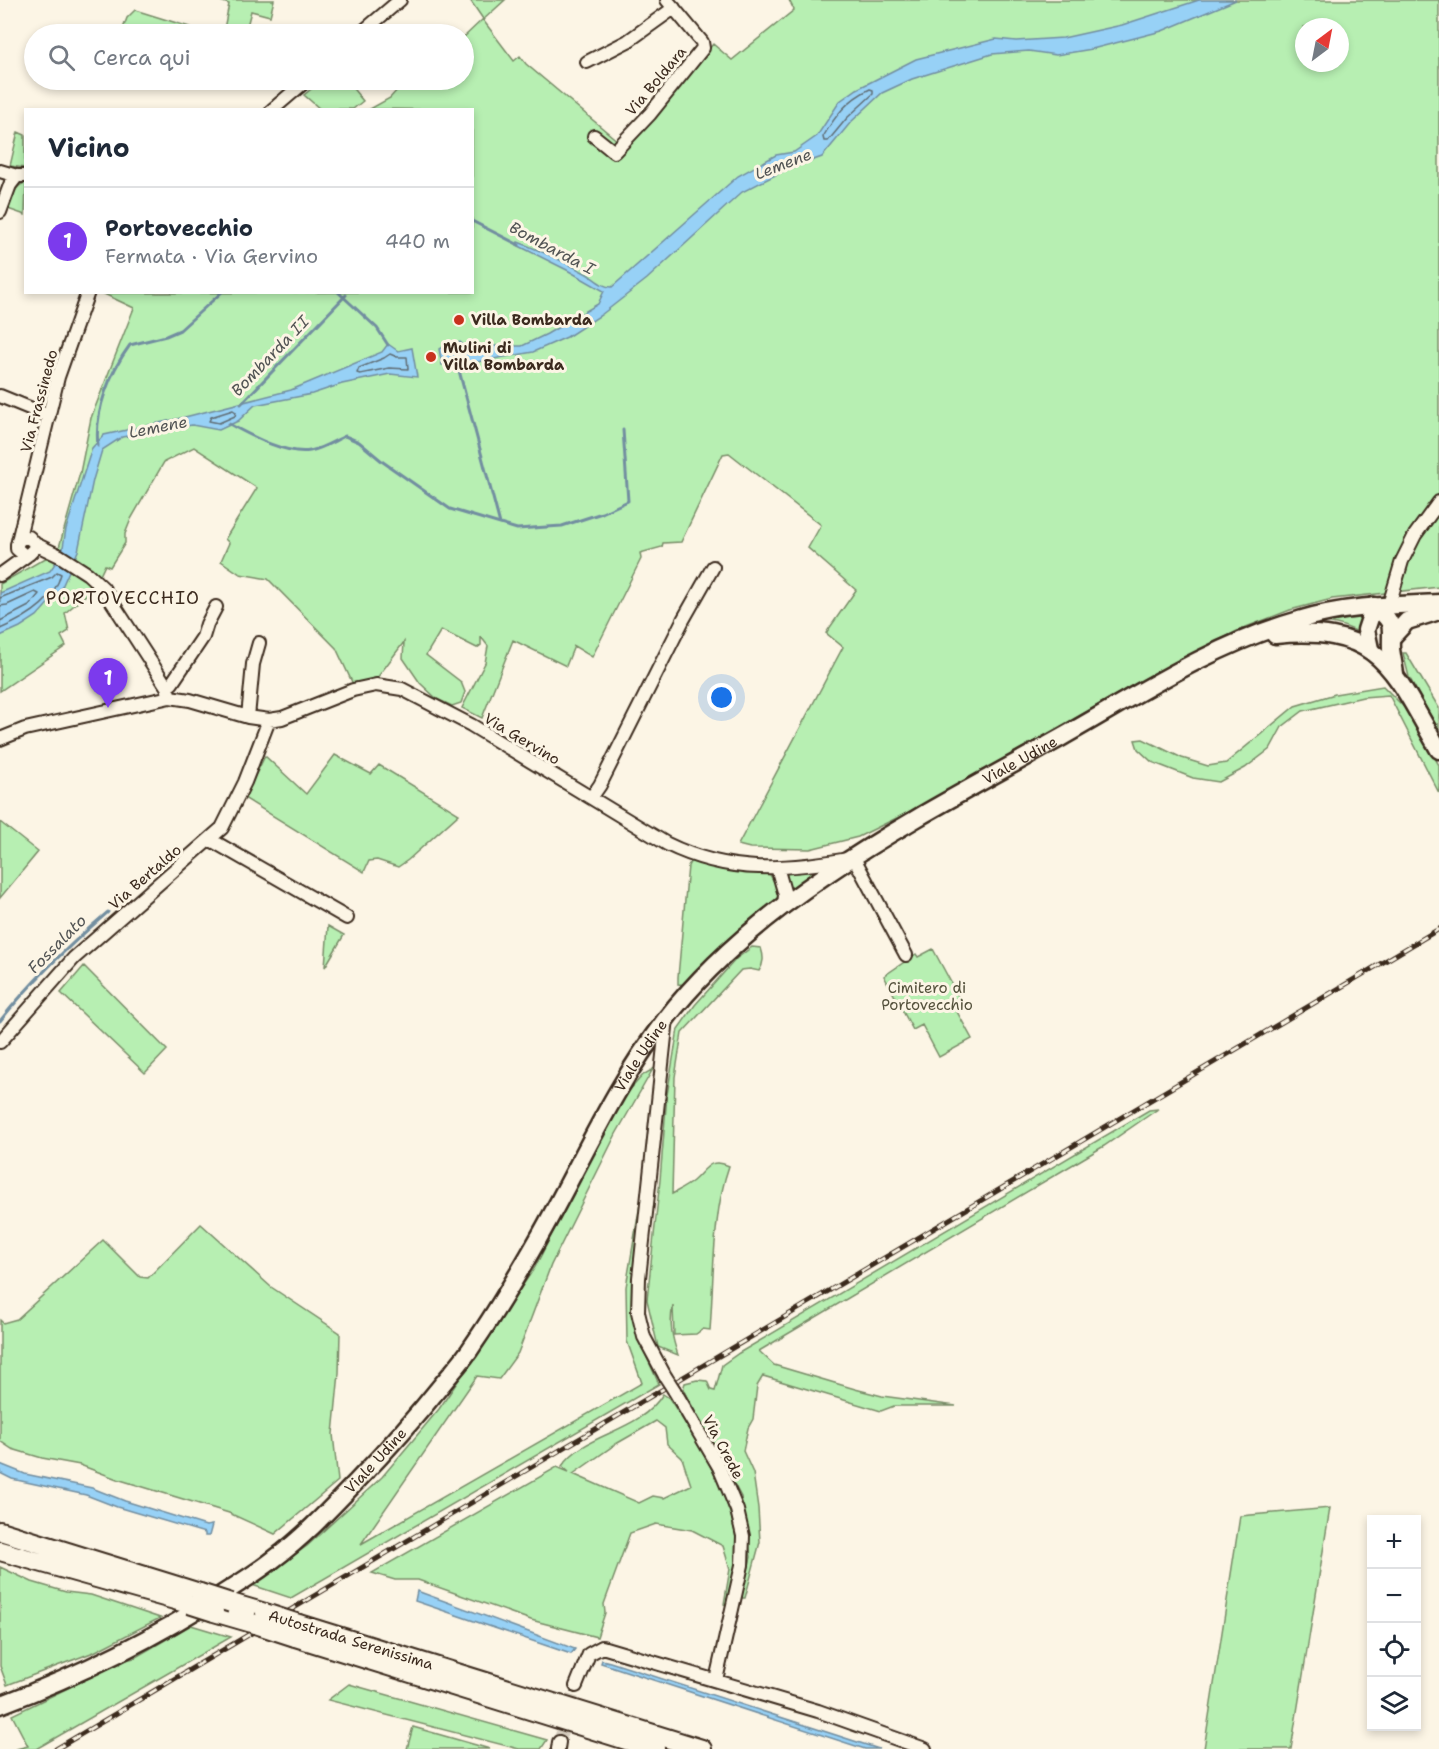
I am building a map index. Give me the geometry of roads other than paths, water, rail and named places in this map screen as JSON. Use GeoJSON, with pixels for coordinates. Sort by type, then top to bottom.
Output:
{"type":"FeatureCollection","features":[{"type":"Feature","properties":{"kind":"highway","name":"Autostrada Serenissima"},"geometry":{"type":"LineString","coordinates":[[0,1531],[194,1599],[214,1612],[258,1618],[702,1749]]}},
{"type":"Feature","properties":{"kind":"highway","name":"Autostrada Serenissima"},"geometry":{"type":"LineString","coordinates":[[0,1551],[194,1599],[231,1603],[258,1618]]}},
{"type":"Feature","properties":{"kind":"highway","name":"Autostrada Serenissima"},"geometry":{"type":"LineString","coordinates":[[297,1630],[655,1749]]}},
{"type":"Feature","properties":{"kind":"main road","name":"Viale Udine"},"geometry":{"type":"LineString","coordinates":[[0,1705],[47,1688],[93,1667],[137,1646],[186,1618],[275,1559],[318,1521],[399,1437],[472,1347],[538,1239],[622,1082],[667,1018],[702,976],[784,905],[917,818],[1195,662],[1253,636],[1301,619],[1382,606],[1439,603]]}},
{"type":"Feature","properties":{"kind":"main road"},"geometry":{"type":"LineString","coordinates":[[1382,606],[1392,626],[1391,645],[1395,674]]}},
{"type":"Feature","properties":{"kind":"main road"},"geometry":{"type":"LineString","coordinates":[[1370,649],[1366,630],[1382,606]]}},
{"type":"Feature","properties":{"kind":"main road"},"geometry":{"type":"LineString","coordinates":[[1393,636],[1407,621],[1439,611]]}},
{"type":"Feature","properties":{"kind":"main road"},"geometry":{"type":"LineString","coordinates":[[1253,636],[1299,633],[1332,635],[1353,640],[1370,649],[1395,674],[1439,750]]}},
{"type":"Feature","properties":{"kind":"street"},"geometry":{"type":"LineString","coordinates":[[372,24],[400,0]]}},
{"type":"Feature","properties":{"kind":"street","name":"Via Boldara"},"geometry":{"type":"LineString","coordinates":[[586,62],[628,41],[670,4],[702,42],[703,48],[650,114],[614,152],[594,136]]}},
{"type":"Feature","properties":{"kind":"street"},"geometry":{"type":"LineString","coordinates":[[274,108],[295,90]]}},
{"type":"Feature","properties":{"kind":"street"},"geometry":{"type":"LineString","coordinates":[[0,171],[21,176]]}},
{"type":"Feature","properties":{"kind":"street"},"geometry":{"type":"LineString","coordinates":[[0,212],[10,185],[21,176]]}},
{"type":"Feature","properties":{"kind":"street","name":"Via Frassinedo"},"geometry":{"type":"LineString","coordinates":[[4,571],[17,544],[58,377],[87,294]]}},
{"type":"Feature","properties":{"kind":"street"},"geometry":{"type":"LineString","coordinates":[[0,396],[49,416]]}},
{"type":"Feature","properties":{"kind":"street"},"geometry":{"type":"LineString","coordinates":[[1382,606],[1415,535],[1439,502]]}},
{"type":"Feature","properties":{"kind":"street"},"geometry":{"type":"LineString","coordinates":[[24,520],[32,548]]}},
{"type":"Feature","properties":{"kind":"street"},"geometry":{"type":"LineString","coordinates":[[17,544],[26,537],[32,548],[56,554],[103,588],[169,692]]}},
{"type":"Feature","properties":{"kind":"street"},"geometry":{"type":"LineString","coordinates":[[4,571],[32,548]]}},
{"type":"Feature","properties":{"kind":"street"},"geometry":{"type":"LineString","coordinates":[[591,798],[600,785],[712,567]]}},
{"type":"Feature","properties":{"kind":"street"},"geometry":{"type":"LineString","coordinates":[[0,739],[25,729],[169,692],[203,637],[216,607]]}},
{"type":"Feature","properties":{"kind":"street"},"geometry":{"type":"LineString","coordinates":[[248,717],[253,664],[259,643]]}},
{"type":"Feature","properties":{"kind":"street","name":"Via Gervino"},"geometry":{"type":"LineString","coordinates":[[169,692],[268,724],[353,690],[376,685],[402,689],[471,725],[686,853],[725,864],[759,868],[803,866],[854,858]]}},
{"type":"Feature","properties":{"kind":"street","name":"Via Bertaldo"},"geometry":{"type":"LineString","coordinates":[[0,1041],[74,958],[222,828],[245,782],[268,724]]}},
{"type":"Feature","properties":{"kind":"street"},"geometry":{"type":"LineString","coordinates":[[211,840],[347,918]]}},
{"type":"Feature","properties":{"kind":"street"},"geometry":{"type":"LineString","coordinates":[[854,858],[906,955]]}},
{"type":"Feature","properties":{"kind":"street"},"geometry":{"type":"LineString","coordinates":[[777,867],[785,895],[784,905]]}},
{"type":"Feature","properties":{"kind":"street","name":"Via Crede"},"geometry":{"type":"LineString","coordinates":[[667,1018],[639,1278],[638,1312],[644,1337],[719,1467],[736,1510],[742,1536],[742,1565],[716,1680]]}},
{"type":"Feature","properties":{"kind":"street"},"geometry":{"type":"LineString","coordinates":[[576,1686],[589,1654],[602,1647],[818,1711],[925,1749]]}},
{"type":"Feature","properties":{"kind":"water","name":"Lemene"},"geometry":{"type":"Polygon","coordinates":[[[1199,0],[1236,0],[1162,31],[1092,49],[1056,55],[1029,51],[992,54],[912,79],[882,93],[851,122],[822,157],[785,170],[742,192],[647,279],[601,315],[567,337],[533,352],[449,367],[448,363],[442,365],[439,349],[460,342],[468,349],[484,346],[522,346],[598,304],[604,291],[517,245],[518,242],[612,287],[738,176],[776,155],[794,152],[817,136],[840,101],[857,89],[916,59],[996,39],[1016,41],[1063,38],[1122,25],[1199,0]]]}},
{"type":"Feature","properties":{"kind":"water","name":"Lemene"},"geometry":{"type":"Polygon","coordinates":[[[388,344],[398,351],[412,348],[417,377],[390,374],[342,384],[312,394],[255,405],[238,421],[219,430],[192,425],[122,437],[102,450],[93,480],[78,551],[61,589],[37,616],[0,636],[0,593],[50,571],[62,553],[66,529],[92,448],[104,435],[291,390],[382,352],[388,344]]]}},
{"type":"Feature","properties":{"kind":"water"},"geometry":{"type":"Polygon","coordinates":[[[0,1464],[25,1474],[92,1488],[125,1501],[206,1526],[212,1525],[209,1536],[86,1495],[12,1479],[0,1473],[0,1464]]]}},
{"type":"Feature","properties":{"kind":"water"},"geometry":{"type":"Polygon","coordinates":[[[417,1591],[575,1649],[571,1654],[415,1601],[417,1591]]]}},
{"type":"Feature","properties":{"kind":"water"},"geometry":{"type":"Polygon","coordinates":[[[602,1660],[879,1749],[865,1749],[601,1663],[602,1660]]]}},
{"type":"Feature","properties":{"kind":"waterway","name":"Bombarda I"},"geometry":{"type":"LineString","coordinates":[[474,222],[519,245]]}},
{"type":"Feature","properties":{"kind":"waterway"},"geometry":{"type":"LineString","coordinates":[[98,446],[98,419],[105,392],[116,367],[130,345],[180,330],[220,294]]}},
{"type":"Feature","properties":{"kind":"waterway","name":"Bombarda I"},"geometry":{"type":"LineString","coordinates":[[340,294],[377,328],[388,345]]}},
{"type":"Feature","properties":{"kind":"waterway","name":"Bombarda II"},"geometry":{"type":"LineString","coordinates":[[241,404],[346,295]]}},
{"type":"Feature","properties":{"kind":"waterway"},"geometry":{"type":"LineString","coordinates":[[457,363],[500,524]]}},
{"type":"Feature","properties":{"kind":"waterway","name":"PORTOVECCHIO"},"geometry":{"type":"LineString","coordinates":[[229,424],[268,443],[290,450],[319,449],[345,436],[359,442],[383,462],[450,509],[517,529],[562,526],[602,513],[628,501],[623,430]]}},
{"type":"Feature","properties":{"kind":"waterway","name":"Fossalato"},"geometry":{"type":"LineString","coordinates":[[0,1021],[51,964],[108,912]]}},
{"type":"Feature","properties":{"kind":"tunnel"},"geometry":{"type":"LineString","coordinates":[[559,1742],[576,1686]]}},
{"type":"Feature","properties":{"kind":"railway"},"geometry":{"type":"LineString","coordinates":[[56,1749],[1439,929]]}},
{"type":"Feature","properties":{"kind":"place","name":"Villa Bombarda"},"geometry":{"type":"Point","coordinates":[459,320]}},
{"type":"Feature","properties":{"kind":"place","name":"Mulini di Villa Bombarda"},"geometry":{"type":"Point","coordinates":[431,357]}},
{"type":"Feature","properties":{"kind":"place","name":"Portovecchio"},"geometry":{"type":"Point","coordinates":[108,708]}},
{"type":"Feature","properties":{"kind":"district","name":"PORTOVECCHIO"},"geometry":{"type":"Point","coordinates":[123,598]}},
{"type":"Feature","properties":{"kind":"park label","name":"Cimitero di Portovecchio"},"geometry":{"type":"Point","coordinates":[927,996]}}]}
